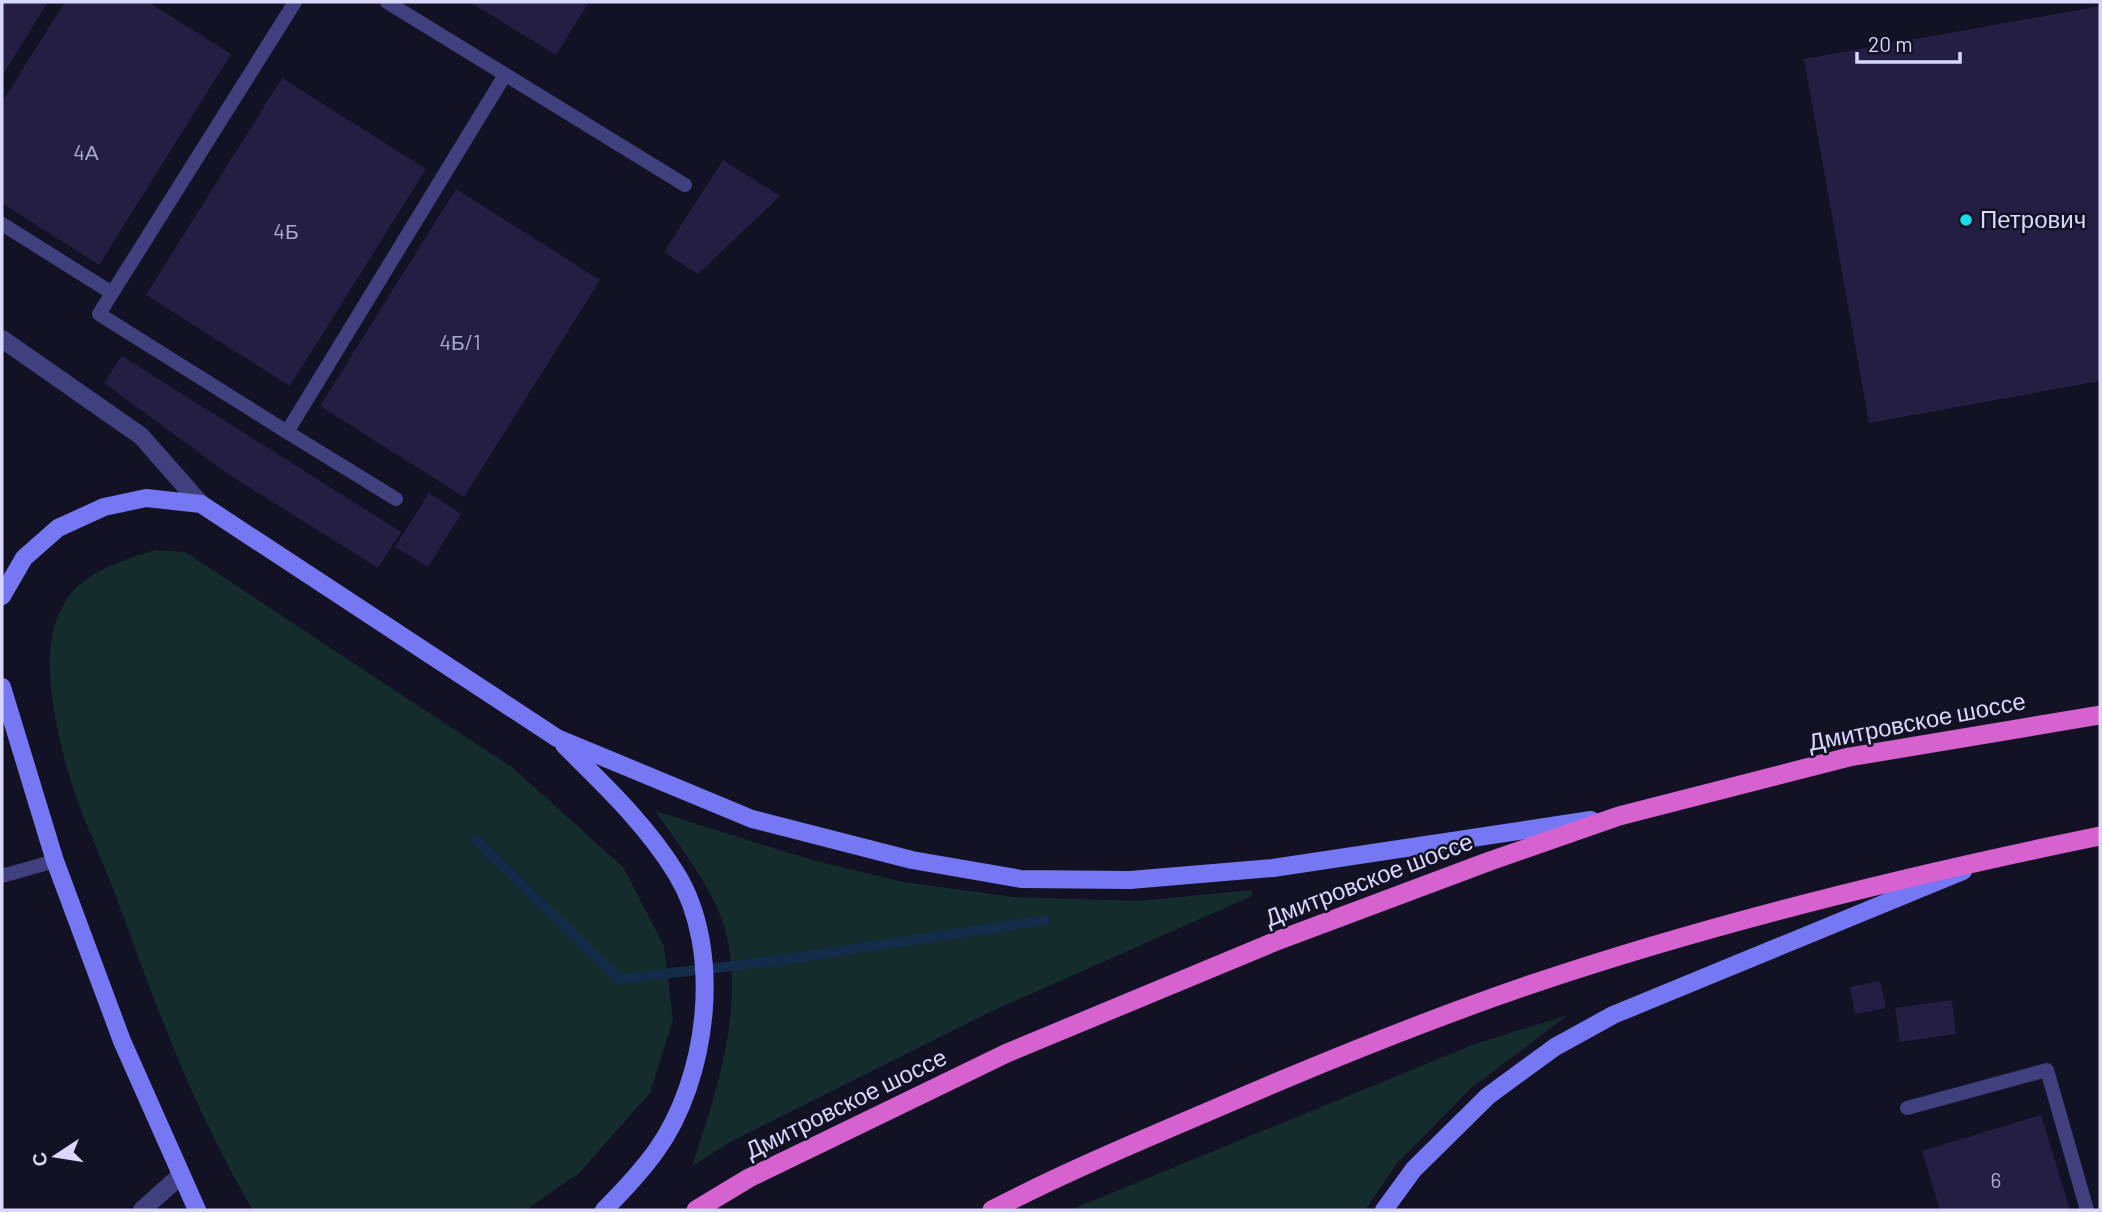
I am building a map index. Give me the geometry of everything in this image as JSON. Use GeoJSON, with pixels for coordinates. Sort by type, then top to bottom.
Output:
{"type":"FeatureCollection","features":[{"type":"Feature","properties":{"kind":"highway","name":"Дмитровское шоссе"},"geometry":{"type":"LineString","coordinates":[[696,1210],[749,1178],[1007,1053],[1279,940],[1490,860],[1619,816],[1849,757],[2100,715]]}},
{"type":"Feature","properties":{"kind":"highway"},"geometry":{"type":"LineString","coordinates":[[992,1210],[1057,1176],[1322,1062],[1535,983],[1697,933],[1998,857],[2100,836]]}},
{"type":"Feature","properties":{"kind":"main road"},"geometry":{"type":"LineString","coordinates":[[2,596],[24,558],[58,528],[104,507],[146,498],[201,503],[557,738],[752,819],[912,860],[1021,879],[1130,880],[1273,868],[1619,816]]}},
{"type":"Feature","properties":{"kind":"main road"},"geometry":{"type":"LineString","coordinates":[[2,687],[55,861],[122,1041],[197,1210]]}},
{"type":"Feature","properties":{"kind":"main road"},"geometry":{"type":"LineString","coordinates":[[557,738],[628,808],[677,874],[698,928],[706,982],[702,1038],[686,1094],[658,1149],[604,1210]]}},
{"type":"Feature","properties":{"kind":"main road"},"geometry":{"type":"LineString","coordinates":[[1384,1210],[1414,1169],[1488,1096],[1555,1047],[1613,1015],[1998,857]]}},
{"type":"Feature","properties":{"kind":"street"},"geometry":{"type":"LineString","coordinates":[[2,340],[141,436],[201,503]]}},
{"type":"Feature","properties":{"kind":"street"},"geometry":{"type":"LineString","coordinates":[[142,1210],[180,1176]]}},
{"type":"Feature","properties":{"kind":"lane"},"geometry":{"type":"LineString","coordinates":[[295,2],[99,314],[396,499]]}},
{"type":"Feature","properties":{"kind":"lane"},"geometry":{"type":"LineString","coordinates":[[387,2],[685,185]]}},
{"type":"Feature","properties":{"kind":"lane"},"geometry":{"type":"LineString","coordinates":[[287,432],[505,75]]}},
{"type":"Feature","properties":{"kind":"lane"},"geometry":{"type":"LineString","coordinates":[[2,224],[112,293]]}},
{"type":"Feature","properties":{"kind":"lane"},"geometry":{"type":"LineString","coordinates":[[2,876],[55,861]]}},
{"type":"Feature","properties":{"kind":"lane"},"geometry":{"type":"LineString","coordinates":[[1907,1108],[2046,1070],[2087,1210]]}},
{"type":"Feature","properties":{"kind":"green space"},"geometry":{"type":"Polygon","coordinates":[[[155,550],[185,552],[513,768],[623,867],[664,946],[673,1020],[650,1093],[579,1173],[526,1210],[253,1210],[231,1172],[176,1054],[80,808],[64,757],[52,699],[52,638],[65,602],[82,583],[105,568],[155,550]]]}},
{"type":"Feature","properties":{"kind":"green space"},"geometry":{"type":"Polygon","coordinates":[[[655,811],[812,860],[903,882],[1014,897],[1138,901],[1252,890],[1252,896],[990,1012],[732,1141],[692,1166],[712,1104],[728,1036],[732,968],[727,936],[716,905],[655,811]]]}},
{"type":"Feature","properties":{"kind":"green space"},"geometry":{"type":"Polygon","coordinates":[[[1568,1015],[1470,1089],[1398,1162],[1365,1210],[1070,1210],[1472,1045],[1568,1015]]]}},
{"type":"Feature","properties":{"kind":"building"},"geometry":{"type":"Polygon","coordinates":[[[2,2],[48,2],[2,76],[2,2]]]}},
{"type":"Feature","properties":{"kind":"building"},"geometry":{"type":"Polygon","coordinates":[[[65,2],[148,2],[231,54],[99,265],[2,203],[2,102],[65,2]]]}},
{"type":"Feature","properties":{"kind":"building"},"geometry":{"type":"Polygon","coordinates":[[[470,2],[589,2],[556,55],[470,2]]]}},
{"type":"Feature","properties":{"kind":"building","name":"Петрович"},"geometry":{"type":"Polygon","coordinates":[[[2100,6],[2100,381],[1869,423],[1804,59],[2100,6]]]}},
{"type":"Feature","properties":{"kind":"building"},"geometry":{"type":"Polygon","coordinates":[[[282,78],[426,169],[290,386],[146,295],[282,78]]]}},
{"type":"Feature","properties":{"kind":"building"},"geometry":{"type":"Polygon","coordinates":[[[723,160],[780,196],[698,274],[664,252],[723,160]]]}},
{"type":"Feature","properties":{"kind":"building"},"geometry":{"type":"Polygon","coordinates":[[[456,189],[600,280],[464,497],[320,406],[456,189]]]}},
{"type":"Feature","properties":{"kind":"building"},"geometry":{"type":"Polygon","coordinates":[[[122,356],[401,532],[378,568],[228,474],[104,383],[122,356]]]}},
{"type":"Feature","properties":{"kind":"building"},"geometry":{"type":"Polygon","coordinates":[[[429,493],[461,514],[428,567],[395,547],[429,493]]]}},
{"type":"Feature","properties":{"kind":"building"},"geometry":{"type":"Polygon","coordinates":[[[1880,981],[1886,1008],[1855,1014],[1850,987],[1880,981]]]}},
{"type":"Feature","properties":{"kind":"building"},"geometry":{"type":"Polygon","coordinates":[[[1952,1000],[1956,1034],[1900,1042],[1895,1008],[1952,1000]]]}},
{"type":"Feature","properties":{"kind":"building"},"geometry":{"type":"Polygon","coordinates":[[[2041,1115],[2070,1210],[1940,1210],[1922,1151],[2041,1115]]]}},
{"type":"Feature","properties":{"kind":"waterway"},"geometry":{"type":"LineString","coordinates":[[476,840],[619,979],[774,961],[1046,920]]}},
{"type":"Feature","properties":{"kind":"place","name":"Петрович"},"geometry":{"type":"Point","coordinates":[1966,220]}}]}
